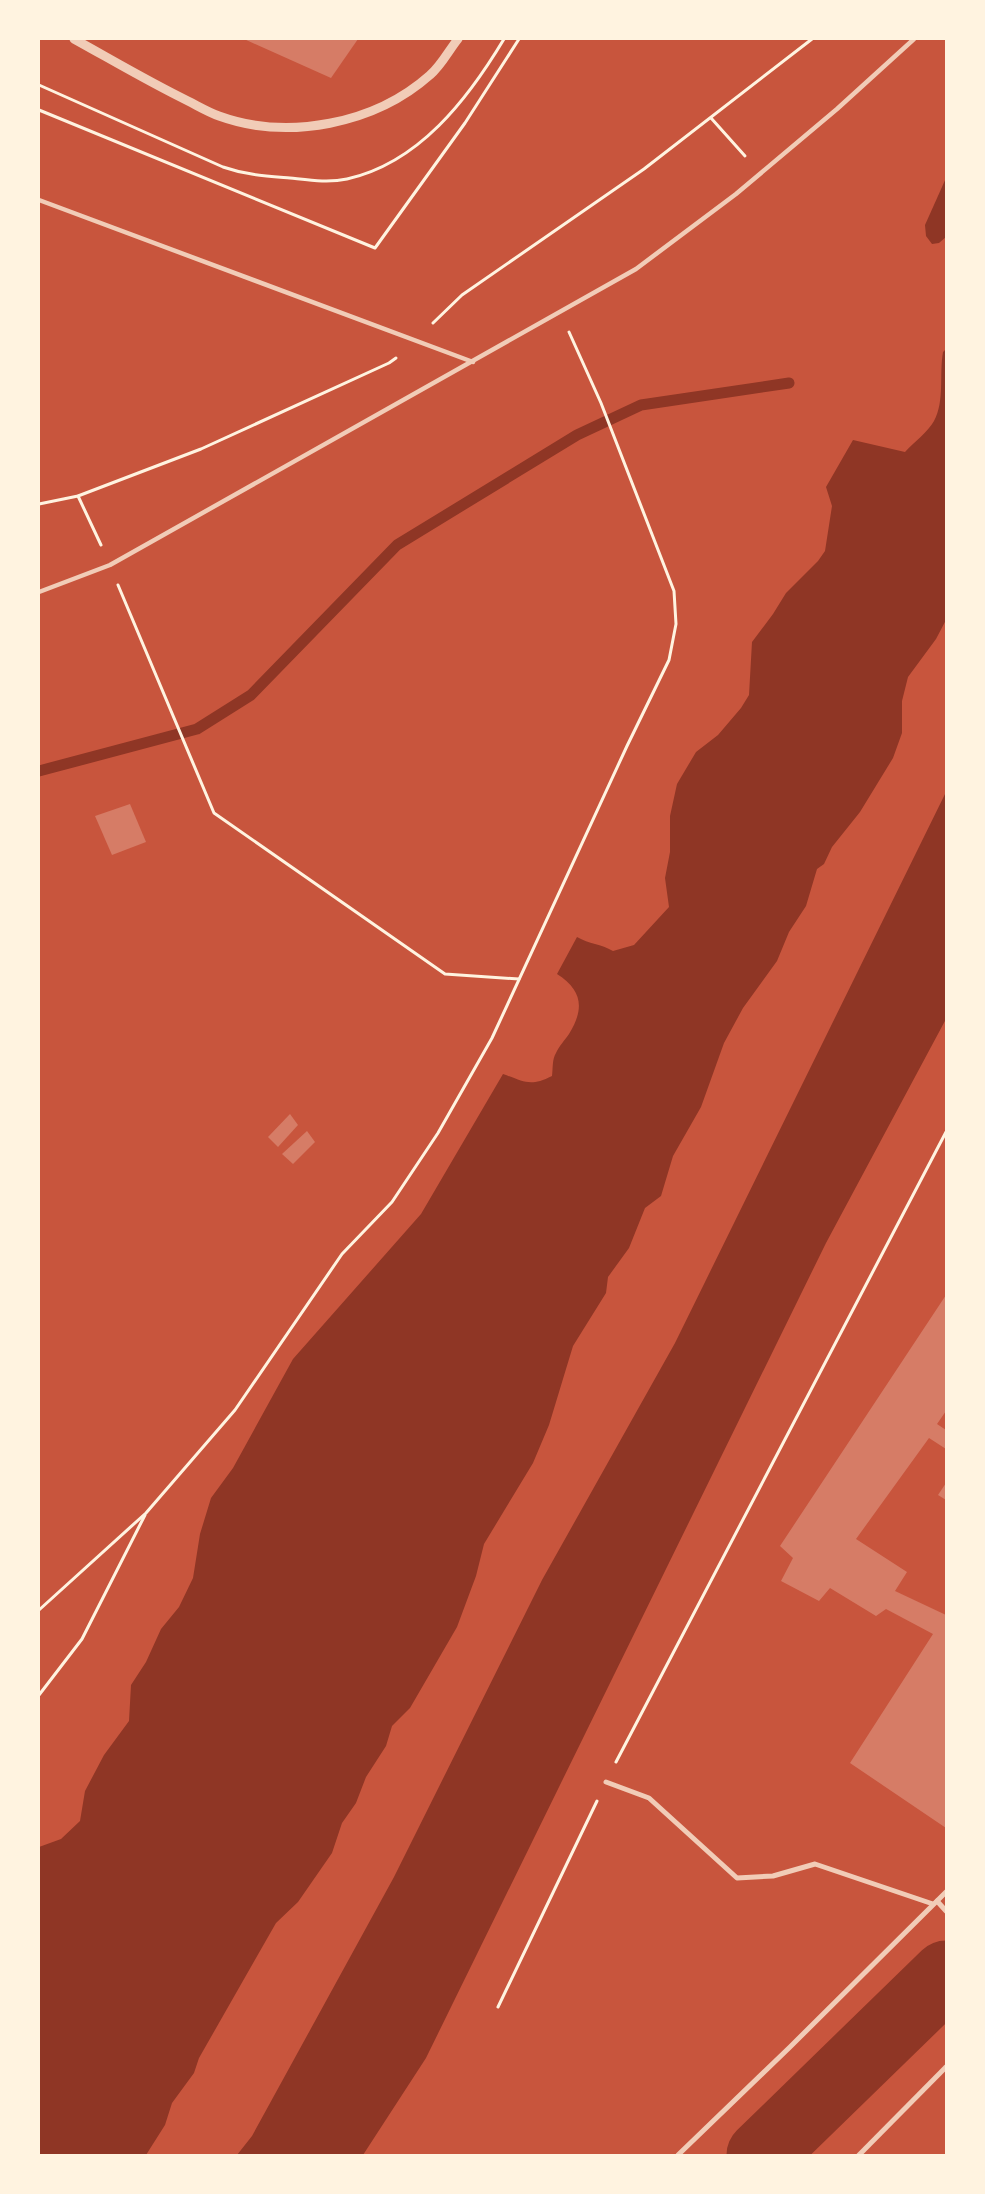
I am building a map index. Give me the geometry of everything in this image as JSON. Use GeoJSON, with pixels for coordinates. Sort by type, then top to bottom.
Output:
{"type":"FeatureCollection","features":[{"type":"Feature","properties":{"kind":"street"},"geometry":{"type":"LineString","coordinates":[[74,39],[169,92],[218,116],[250,125],[290,128],[330,124],[365,113],[407,93],[432,74],[458,39]]}},
{"type":"Feature","properties":{"kind":"street"},"geometry":{"type":"LineString","coordinates":[[39,592],[110,565],[636,270],[761,174],[837,109],[914,39]]}},
{"type":"Feature","properties":{"kind":"street"},"geometry":{"type":"LineString","coordinates":[[39,200],[473,362]]}},
{"type":"Feature","properties":{"kind":"street"},"geometry":{"type":"LineString","coordinates":[[606,1782],[650,1798],[737,1878],[773,1876],[815,1864],[935,1903],[946,1911]]}},
{"type":"Feature","properties":{"kind":"street"},"geometry":{"type":"LineString","coordinates":[[678,2155],[790,2048],[946,1892]]}},
{"type":"Feature","properties":{"kind":"street"},"geometry":{"type":"LineString","coordinates":[[859,2155],[946,2067]]}},
{"type":"Feature","properties":{"kind":"path"},"geometry":{"type":"LineString","coordinates":[[39,110],[375,248],[465,123],[519,39]]}},
{"type":"Feature","properties":{"kind":"path"},"geometry":{"type":"LineString","coordinates":[[39,504],[78,496],[201,449],[390,363],[416,341],[462,295],[644,169],[812,39]]}},
{"type":"Feature","properties":{"kind":"path"},"geometry":{"type":"LineString","coordinates":[[712,118],[761,174]]}},
{"type":"Feature","properties":{"kind":"path"},"geometry":{"type":"LineString","coordinates":[[39,1610],[146,1513],[235,1410],[342,1254],[392,1202],[438,1133],[488,1046],[626,746],[669,660],[676,624],[674,591],[601,403],[560,313]]}},
{"type":"Feature","properties":{"kind":"path"},"geometry":{"type":"LineString","coordinates":[[78,496],[110,565],[214,812],[445,974],[519,979]]}},
{"type":"Feature","properties":{"kind":"path"},"geometry":{"type":"LineString","coordinates":[[498,2007],[606,1782],[946,1132]]}},
{"type":"Feature","properties":{"kind":"path"},"geometry":{"type":"LineString","coordinates":[[39,1695],[82,1639],[146,1513]]}},
{"type":"Feature","properties":{"kind":"shaded area"},"geometry":{"type":"Polygon","coordinates":[[[946,178],[946,237],[939,243],[932,244],[926,236],[925,225],[946,178]]]}},
{"type":"Feature","properties":{"kind":"shaded area"},"geometry":{"type":"Polygon","coordinates":[[[946,349],[946,620],[936,639],[908,677],[902,701],[902,733],[893,758],[860,812],[832,847],[824,864],[817,869],[806,906],[789,932],[777,961],[743,1008],[724,1043],[701,1107],[673,1156],[661,1196],[645,1208],[629,1248],[608,1277],[606,1293],[573,1346],[549,1425],[533,1463],[484,1544],[476,1576],[457,1627],[410,1708],[392,1726],[386,1746],[366,1777],[356,1803],[342,1823],[332,1853],[298,1902],[276,1923],[199,2058],[194,2073],[172,2103],[165,2125],[146,2155],[39,2155],[39,1847],[61,1839],[80,1821],[85,1791],[104,1755],[129,1721],[131,1685],[146,1662],[161,1629],[179,1607],[193,1578],[200,1534],[211,1498],[233,1468],[293,1359],[421,1214],[503,1074],[528,1082],[552,1076],[555,1055],[574,1025],[579,1008],[576,993],[572,986],[557,974],[577,937],[613,951],[634,945],[669,907],[665,878],[670,852],[670,816],[677,784],[696,752],[718,735],[741,708],[749,695],[752,642],[786,593],[818,561],[825,551],[832,506],[826,487],[853,440],[905,452],[921,437],[934,421],[937,413],[941,396],[943,352],[946,349]]]}},
{"type":"Feature","properties":{"kind":"shaded area"},"geometry":{"type":"Polygon","coordinates":[[[946,792],[946,1019],[826,1243],[426,2058],[363,2155],[237,2155],[252,2136],[394,1877],[542,1580],[675,1343],[946,792]]]}},
{"type":"Feature","properties":{"kind":"building"},"geometry":{"type":"Polygon","coordinates":[[[244,39],[358,39],[331,78],[244,39]]]}},
{"type":"Feature","properties":{"kind":"building"},"geometry":{"type":"Polygon","coordinates":[[[130,804],[146,842],[112,855],[95,816],[130,804]]]}},
{"type":"Feature","properties":{"kind":"building"},"geometry":{"type":"Polygon","coordinates":[[[290,1114],[298,1125],[278,1147],[268,1137],[290,1114]]]}},
{"type":"Feature","properties":{"kind":"building"},"geometry":{"type":"Polygon","coordinates":[[[307,1131],[315,1142],[293,1164],[282,1154],[307,1131]]]}},
{"type":"Feature","properties":{"kind":"building"},"geometry":{"type":"Polygon","coordinates":[[[946,1295],[946,1411],[937,1424],[946,1430],[946,1449],[929,1438],[856,1539],[907,1572],[895,1591],[946,1615],[946,1828],[850,1763],[933,1634],[886,1609],[876,1616],[830,1588],[819,1601],[781,1581],[793,1558],[780,1546],[946,1295]]]}},
{"type":"Feature","properties":{"kind":"building"},"geometry":{"type":"Polygon","coordinates":[[[946,1483],[946,1500],[938,1495],[946,1483]]]}},
{"type":"Feature","properties":{"kind":"waterway"},"geometry":{"type":"LineString","coordinates":[[39,771],[197,729],[251,695],[397,545],[577,435],[641,405],[789,383]]}},
{"type":"Feature","properties":{"kind":"waterway"},"geometry":{"type":"LineString","coordinates":[[761,2155],[946,1975]]}}]}
